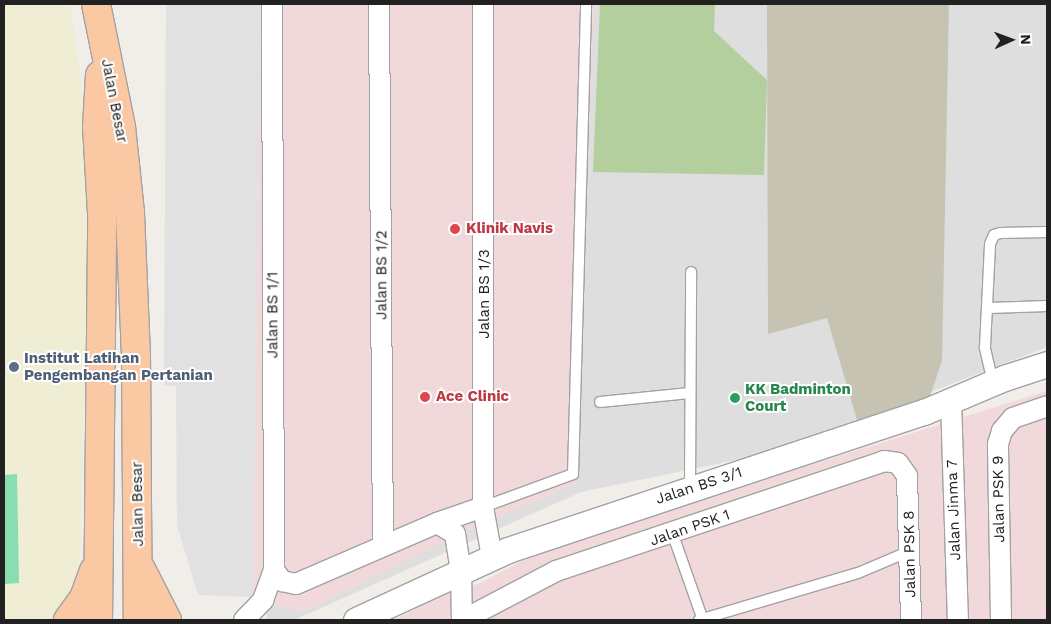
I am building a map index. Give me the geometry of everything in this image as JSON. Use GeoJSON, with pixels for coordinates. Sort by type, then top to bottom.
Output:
{"type":"FeatureCollection","features":[{"type":"Feature","properties":{"kind":"main road"},"geometry":{"type":"LineString","coordinates":[[96,4],[102,41]]}},
{"type":"Feature","properties":{"kind":"main road","name":"Jalan Besar"},"geometry":{"type":"LineString","coordinates":[[98,620],[102,213],[97,127],[102,41]]}},
{"type":"Feature","properties":{"kind":"main road","name":"Jalan Besar"},"geometry":{"type":"LineString","coordinates":[[102,41],[121,127],[130,213],[139,566],[138,620]]}},
{"type":"Feature","properties":{"kind":"main road"},"geometry":{"type":"LineString","coordinates":[[68,620],[84,598],[100,553]]}},
{"type":"Feature","properties":{"kind":"main road"},"geometry":{"type":"LineString","coordinates":[[139,566],[167,620]]}},
{"type":"Feature","properties":{"kind":"street","name":"Jalan BS 1/1"},"geometry":{"type":"LineString","coordinates":[[244,620],[264,600],[274,570],[274,4]]}},
{"type":"Feature","properties":{"kind":"street","name":"Jalan BS 1/2"},"geometry":{"type":"LineString","coordinates":[[379,4],[383,546]]}},
{"type":"Feature","properties":{"kind":"street","name":"Jalan BS 1/3"},"geometry":{"type":"LineString","coordinates":[[484,4],[483,507],[492,557]]}},
{"type":"Feature","properties":{"kind":"street","name":"Jalan BS 3/1"},"geometry":{"type":"LineString","coordinates":[[356,620],[492,557],[951,400],[1047,364]]}},
{"type":"Feature","properties":{"kind":"street","name":"Jalan Jinma 7"},"geometry":{"type":"LineString","coordinates":[[951,400],[958,620]]}},
{"type":"Feature","properties":{"kind":"street","name":"Jalan PSK 9"},"geometry":{"type":"LineString","coordinates":[[1000,620],[998,444],[1002,431],[1013,418],[1047,406]]}},
{"type":"Feature","properties":{"kind":"street","name":"Jalan PSK 1"},"geometry":{"type":"LineString","coordinates":[[462,620],[556,571],[672,535],[877,462],[898,463],[904,468],[909,487]]}},
{"type":"Feature","properties":{"kind":"street","name":"Jalan PSK 8"},"geometry":{"type":"LineString","coordinates":[[909,487],[911,620]]}},
{"type":"Feature","properties":{"kind":"street"},"geometry":{"type":"LineString","coordinates":[[274,570],[282,581],[296,584],[437,522],[483,507]]}},
{"type":"Feature","properties":{"kind":"street"},"geometry":{"type":"LineString","coordinates":[[437,522],[455,534],[461,570],[462,620]]}},
{"type":"Feature","properties":{"kind":"lane"},"geometry":{"type":"LineString","coordinates":[[483,507],[573,474],[586,4]]}},
{"type":"Feature","properties":{"kind":"lane"},"geometry":{"type":"LineString","coordinates":[[993,383],[985,347],[989,308],[990,244],[994,235],[1047,232]]}},
{"type":"Feature","properties":{"kind":"lane"},"geometry":{"type":"LineString","coordinates":[[690,489],[691,272]]}},
{"type":"Feature","properties":{"kind":"lane"},"geometry":{"type":"LineString","coordinates":[[989,308],[1047,306]]}},
{"type":"Feature","properties":{"kind":"lane"},"geometry":{"type":"LineString","coordinates":[[600,402],[690,393]]}},
{"type":"Feature","properties":{"kind":"lane"},"geometry":{"type":"LineString","coordinates":[[672,535],[701,620],[858,573],[910,551]]}},
{"type":"Feature","properties":{"kind":"shaded area"},"geometry":{"type":"Polygon","coordinates":[[[4,4],[70,4],[90,143],[79,620],[4,620],[4,4]]]}},
{"type":"Feature","properties":{"kind":"shaded area"},"geometry":{"type":"Polygon","coordinates":[[[166,4],[261,4],[253,597],[198,595],[177,525],[176,386],[164,385],[166,4]]]}},
{"type":"Feature","properties":{"kind":"shaded area"},"geometry":{"type":"Polygon","coordinates":[[[261,4],[594,4],[576,484],[492,519],[301,613],[253,597],[261,4]]]}},
{"type":"Feature","properties":{"kind":"shaded area"},"geometry":{"type":"Polygon","coordinates":[[[266,4],[1047,4],[1047,347],[775,452],[581,492],[294,620],[267,620],[266,4]]]}},
{"type":"Feature","properties":{"kind":"shaded area"},"geometry":{"type":"Polygon","coordinates":[[[767,4],[949,4],[942,361],[929,399],[858,423],[827,318],[768,334],[767,4]]]}},
{"type":"Feature","properties":{"kind":"shaded area"},"geometry":{"type":"Polygon","coordinates":[[[1047,391],[1047,620],[395,620],[436,598],[480,583],[552,546],[1047,391]]]}},
{"type":"Feature","properties":{"kind":"green space"},"geometry":{"type":"Polygon","coordinates":[[[600,4],[715,4],[714,31],[767,80],[764,175],[593,172],[600,4]]]}},
{"type":"Feature","properties":{"kind":"green space"},"geometry":{"type":"Polygon","coordinates":[[[17,474],[19,583],[4,584],[4,475],[17,474]]]}},
{"type":"Feature","properties":{"kind":"place","name":"Klinik Navis"},"geometry":{"type":"Point","coordinates":[455,229]}},
{"type":"Feature","properties":{"kind":"place","name":"Institut Latihan Pengembangan Pertanian"},"geometry":{"type":"Point","coordinates":[14,367]}},
{"type":"Feature","properties":{"kind":"place","name":"Ace Clinic"},"geometry":{"type":"Point","coordinates":[425,397]}},
{"type":"Feature","properties":{"kind":"place","name":"KK Badminton Court"},"geometry":{"type":"Point","coordinates":[735,398]}}]}
